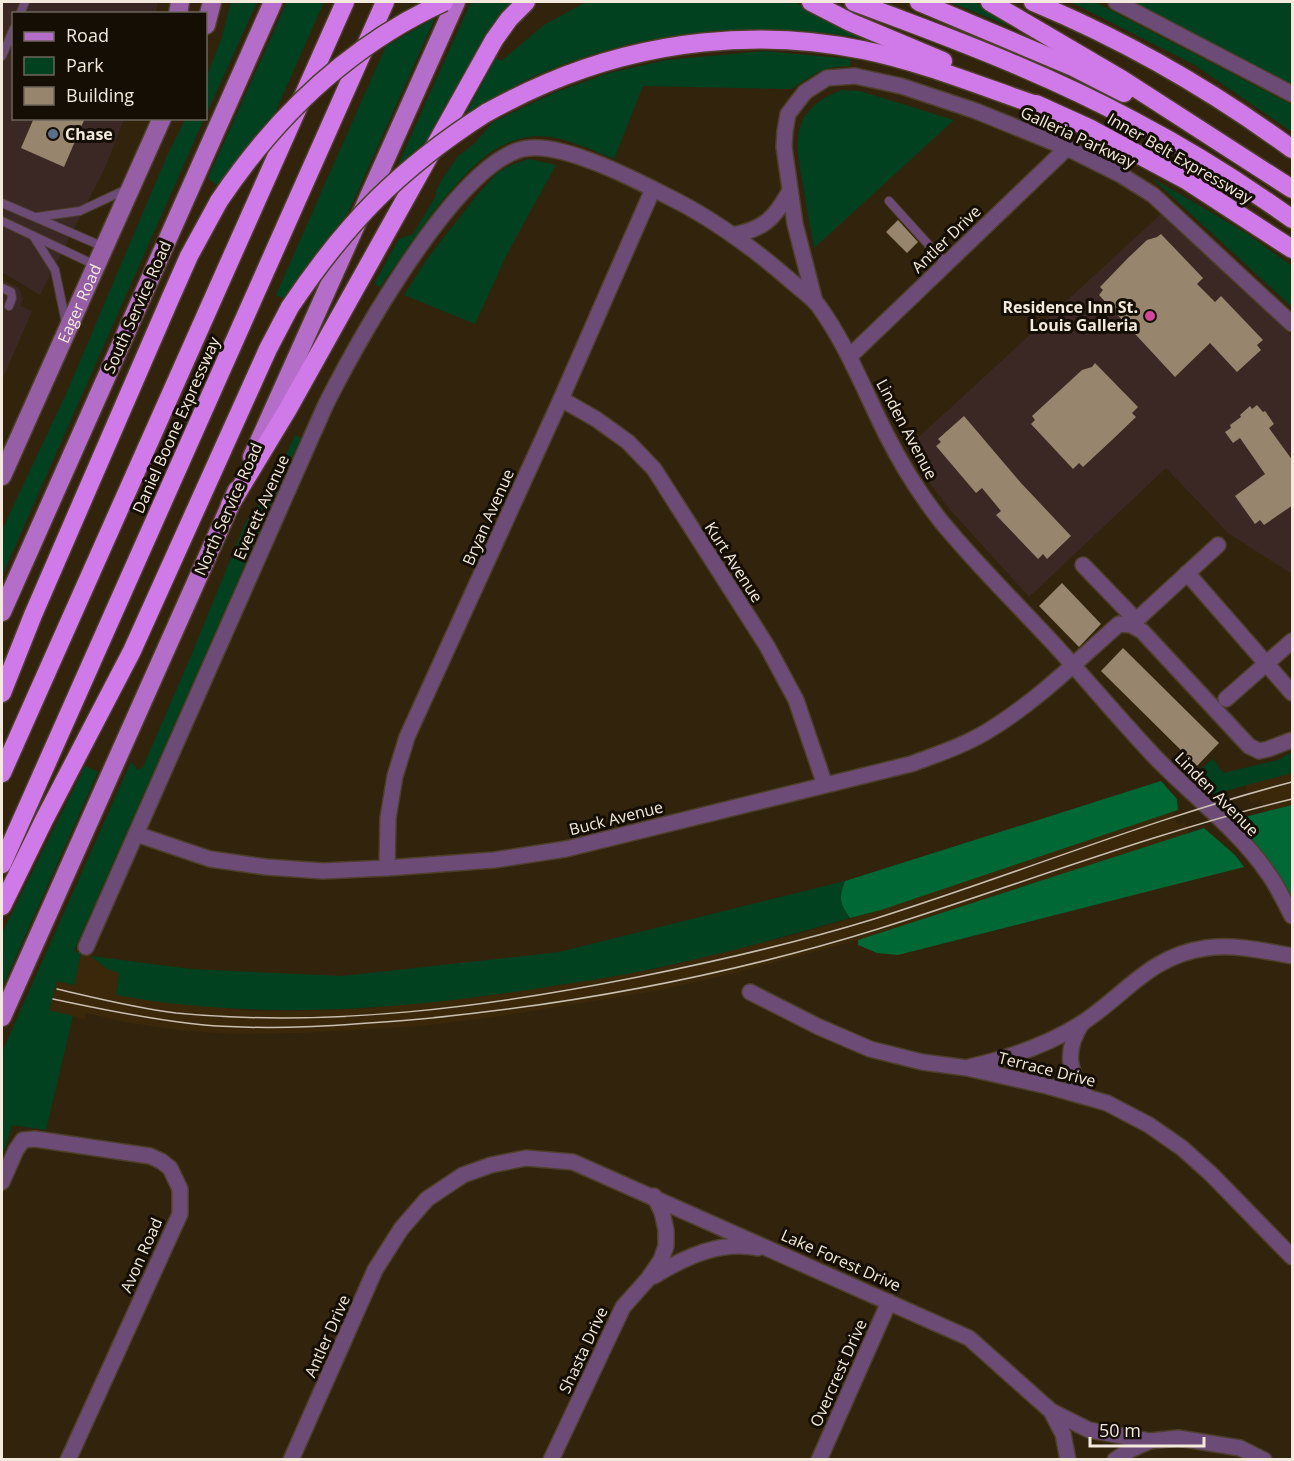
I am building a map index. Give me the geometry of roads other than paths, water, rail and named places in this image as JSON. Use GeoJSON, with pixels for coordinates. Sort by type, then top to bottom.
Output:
{"type":"FeatureCollection","features":[{"type":"Feature","properties":{"kind":"highway","name":"Daniel Boone Expressway"},"geometry":{"type":"LineString","coordinates":[[2,773],[345,2]]}},
{"type":"Feature","properties":{"kind":"highway","name":"Daniel Boone Expressway"},"geometry":{"type":"LineString","coordinates":[[2,864],[385,2]]}},
{"type":"Feature","properties":{"kind":"highway"},"geometry":{"type":"LineString","coordinates":[[2,693],[33,615],[170,299],[189,256],[219,201],[268,134],[328,76],[380,38],[444,2]]}},
{"type":"Feature","properties":{"kind":"highway"},"geometry":{"type":"LineString","coordinates":[[230,505],[288,409],[494,40],[509,19],[526,2]]}},
{"type":"Feature","properties":{"kind":"highway"},"geometry":{"type":"LineString","coordinates":[[811,2],[850,22],[980,75],[1045,108]]}},
{"type":"Feature","properties":{"kind":"highway"},"geometry":{"type":"LineString","coordinates":[[854,2],[991,54],[1090,99],[1183,148],[1293,219]]}},
{"type":"Feature","properties":{"kind":"highway"},"geometry":{"type":"LineString","coordinates":[[919,2],[1073,68],[1209,134]]}},
{"type":"Feature","properties":{"kind":"highway"},"geometry":{"type":"LineString","coordinates":[[990,2],[1209,134]]}},
{"type":"Feature","properties":{"kind":"highway"},"geometry":{"type":"LineString","coordinates":[[1033,2],[1120,41],[1167,66],[1216,96],[1293,149]]}},
{"type":"Feature","properties":{"kind":"highway"},"geometry":{"type":"LineString","coordinates":[[2,906],[136,642],[268,349],[290,307],[340,238],[373,201],[421,158],[486,113],[548,82],[634,54],[695,44],[762,40],[823,44],[890,57],[939,70],[1045,108]]}},
{"type":"Feature","properties":{"kind":"highway","name":"Inner Belt Expressway"},"geometry":{"type":"LineString","coordinates":[[1045,108],[1128,148],[1186,180],[1293,249]]}},
{"type":"Feature","properties":{"kind":"highway","name":"Inner Belt Expressway"},"geometry":{"type":"LineString","coordinates":[[1209,134],[1293,189]]}},
{"type":"Feature","properties":{"kind":"main road"},"geometry":{"type":"LineString","coordinates":[[207,21],[212,2]]}},
{"type":"Feature","properties":{"kind":"main road","name":"South Service Road"},"geometry":{"type":"LineString","coordinates":[[2,612],[273,2]]}},
{"type":"Feature","properties":{"kind":"main road","name":"North Service Road"},"geometry":{"type":"LineString","coordinates":[[2,1017],[456,2]]}},
{"type":"Feature","properties":{"kind":"main road","name":"Eager Road"},"geometry":{"type":"LineString","coordinates":[[2,476],[8,452],[68,330],[159,123]]}},
{"type":"Feature","properties":{"kind":"street"},"geometry":{"type":"LineString","coordinates":[[1116,2],[1293,94]]}},
{"type":"Feature","properties":{"kind":"street","name":"Galleria Parkway"},"geometry":{"type":"LineString","coordinates":[[789,192],[784,147],[785,130],[789,114],[805,92],[827,78],[855,76],[901,86],[976,111],[1067,148],[1121,175],[1153,195],[1293,324]]}},
{"type":"Feature","properties":{"kind":"street","name":"Linden Avenue"},"geometry":{"type":"LineString","coordinates":[[548,148],[581,158],[686,205],[765,258],[816,303],[850,356],[886,433],[910,477],[935,512],[1154,756],[1232,831],[1266,871],[1293,916]]}},
{"type":"Feature","properties":{"kind":"street","name":"Everett Avenue"},"geometry":{"type":"LineString","coordinates":[[86,947],[326,404],[348,361],[424,240],[481,172],[501,157],[521,149],[548,148]]}},
{"type":"Feature","properties":{"kind":"street","name":"Antler Drive"},"geometry":{"type":"LineString","coordinates":[[850,356],[1067,148]]}},
{"type":"Feature","properties":{"kind":"street","name":"Bryan Avenue"},"geometry":{"type":"LineString","coordinates":[[387,868],[388,818],[395,776],[407,737],[561,399],[653,189]]}},
{"type":"Feature","properties":{"kind":"street"},"geometry":{"type":"LineString","coordinates":[[732,235],[753,230],[769,221],[789,192]]}},
{"type":"Feature","properties":{"kind":"street"},"geometry":{"type":"LineString","coordinates":[[789,192],[816,303]]}},
{"type":"Feature","properties":{"kind":"street","name":"Kurt Avenue"},"geometry":{"type":"LineString","coordinates":[[561,399],[596,419],[628,442],[654,469],[767,646],[796,700],[825,784]]}},
{"type":"Feature","properties":{"kind":"street"},"geometry":{"type":"LineString","coordinates":[[1134,622],[1218,545]]}},
{"type":"Feature","properties":{"kind":"street"},"geometry":{"type":"LineString","coordinates":[[1083,565],[1249,746],[1258,751],[1293,740]]}},
{"type":"Feature","properties":{"kind":"street"},"geometry":{"type":"LineString","coordinates":[[1187,573],[1293,693]]}},
{"type":"Feature","properties":{"kind":"street","name":"Buck Avenue"},"geometry":{"type":"LineString","coordinates":[[136,834],[210,859],[266,867],[323,871],[494,860],[566,849],[911,764],[957,747],[990,730],[1025,705],[1119,624],[1134,622]]}},
{"type":"Feature","properties":{"kind":"street"},"geometry":{"type":"LineString","coordinates":[[1226,699],[1293,641]]}},
{"type":"Feature","properties":{"kind":"street"},"geometry":{"type":"LineString","coordinates":[[967,1068],[1009,1058],[1041,1046],[1082,1023],[1142,974],[1174,956],[1206,948],[1235,947],[1293,956]]}},
{"type":"Feature","properties":{"kind":"street","name":"Terrace Drive"},"geometry":{"type":"LineString","coordinates":[[750,992],[819,1027],[870,1049],[922,1062],[967,1068],[1047,1086],[1107,1103],[1149,1125],[1182,1148],[1293,1257]]}},
{"type":"Feature","properties":{"kind":"street"},"geometry":{"type":"LineString","coordinates":[[1082,1023],[1074,1036],[1070,1054],[1073,1074],[1087,1097]]}},
{"type":"Feature","properties":{"kind":"street","name":"Avon Road"},"geometry":{"type":"LineString","coordinates":[[2,1182],[16,1150],[24,1140],[35,1139],[150,1156],[170,1168],[180,1189],[180,1214],[68,1460]]}},
{"type":"Feature","properties":{"kind":"street","name":"Lake Forest Drive"},"geometry":{"type":"LineString","coordinates":[[401,1229],[427,1199],[463,1175],[526,1158],[573,1162],[654,1196],[969,1338],[1051,1411],[1089,1430],[1150,1441],[1178,1437],[1240,1449],[1264,1460]]}},
{"type":"Feature","properties":{"kind":"street","name":"Shasta Drive"},"geometry":{"type":"LineString","coordinates":[[551,1460],[623,1307],[662,1260],[666,1246],[666,1230],[662,1212],[654,1196]]}},
{"type":"Feature","properties":{"kind":"street","name":"Antler Drive"},"geometry":{"type":"LineString","coordinates":[[291,1460],[375,1270],[401,1229]]}},
{"type":"Feature","properties":{"kind":"street"},"geometry":{"type":"LineString","coordinates":[[648,1279],[677,1262],[723,1246],[747,1245],[778,1252]]}},
{"type":"Feature","properties":{"kind":"street","name":"Overcrest Drive"},"geometry":{"type":"LineString","coordinates":[[819,1460],[889,1302]]}},
{"type":"Feature","properties":{"kind":"street"},"geometry":{"type":"LineString","coordinates":[[1051,1411],[1063,1434],[1068,1460]]}},
{"type":"Feature","properties":{"kind":"street"},"geometry":{"type":"LineString","coordinates":[[1115,1460],[1150,1441]]}},
{"type":"Feature","properties":{"kind":"lane"},"geometry":{"type":"LineString","coordinates":[[2,56],[12,33]]}},
{"type":"Feature","properties":{"kind":"lane"},"geometry":{"type":"LineString","coordinates":[[35,217],[80,211],[131,187]]}},
{"type":"Feature","properties":{"kind":"lane"},"geometry":{"type":"LineString","coordinates":[[889,201],[946,264]]}},
{"type":"Feature","properties":{"kind":"lane"},"geometry":{"type":"LineString","coordinates":[[2,203],[104,247]]}},
{"type":"Feature","properties":{"kind":"lane"},"geometry":{"type":"LineString","coordinates":[[2,221],[96,266]]}},
{"type":"Feature","properties":{"kind":"lane"},"geometry":{"type":"LineString","coordinates":[[33,236],[55,270],[68,330]]}},
{"type":"Feature","properties":{"kind":"lane"},"geometry":{"type":"LineString","coordinates":[[2,288],[11,292],[12,298],[9,306]]}},
{"type":"Feature","properties":{"kind":"tram line"},"geometry":{"type":"LineString","coordinates":[[57,989],[176,1013],[292,1018],[350,1016],[466,1006],[581,988],[757,951],[874,919],[1134,830],[1292,782]]}},
{"type":"Feature","properties":{"kind":"tram line"},"geometry":{"type":"LineString","coordinates":[[53,999],[185,1023],[231,1027],[285,1027],[421,1019],[595,996],[709,974],[822,945],[878,929],[1136,844],[1292,799]]}},
{"type":"Feature","properties":{"kind":"place","name":"Chase"},"geometry":{"type":"Point","coordinates":[53,134]}},
{"type":"Feature","properties":{"kind":"place","name":"Residence Inn St. Louis Galleria"},"geometry":{"type":"Point","coordinates":[1150,316]}}]}
